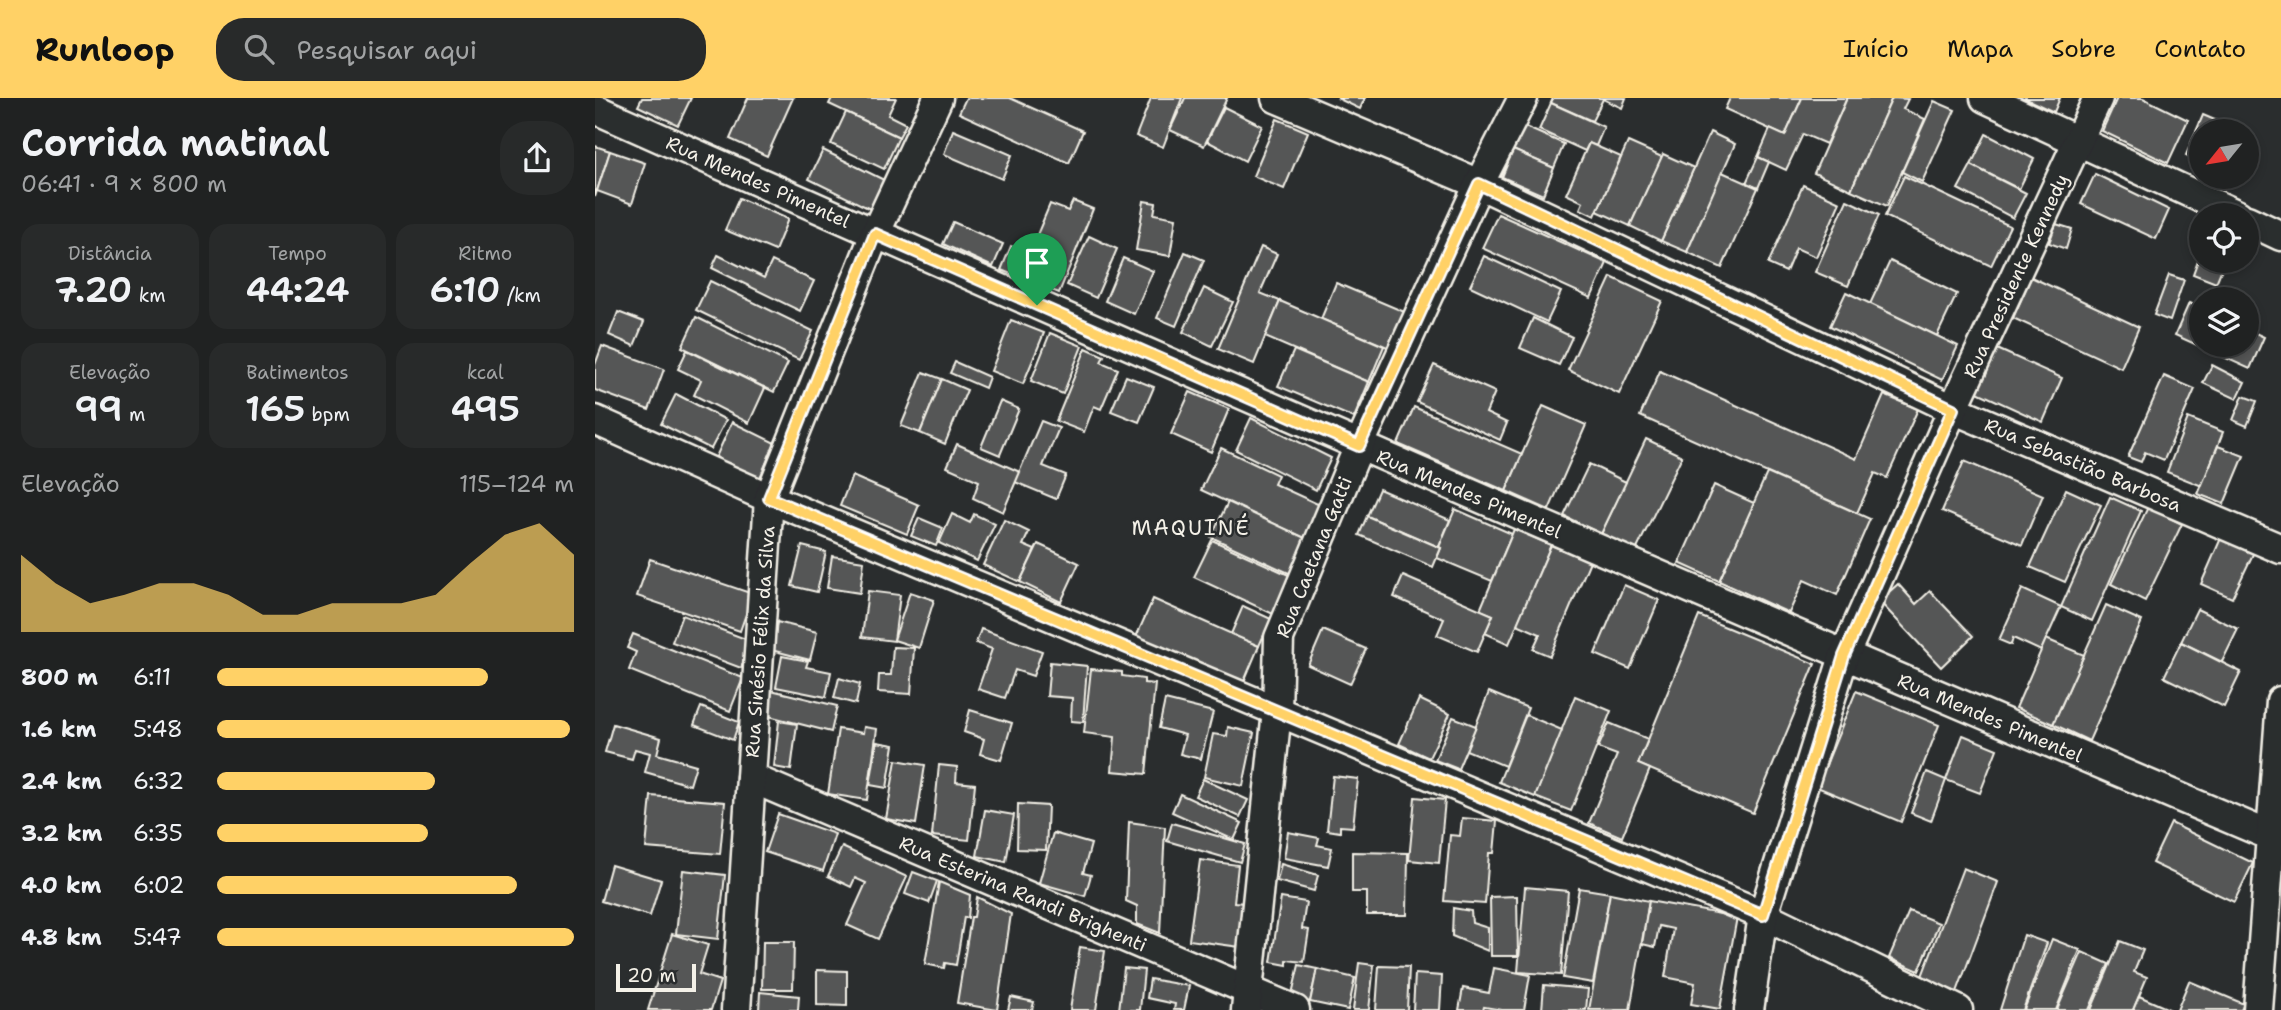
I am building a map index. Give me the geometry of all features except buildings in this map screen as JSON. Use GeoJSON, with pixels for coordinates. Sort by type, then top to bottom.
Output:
{"type":"FeatureCollection","features":[{"type":"Feature","properties":{"kind":"street","name":"Rua Sinésio Félix da Silva"},"geometry":{"type":"LineString","coordinates":[[736,1010],[769,498],[875,234],[938,98]]}},
{"type":"Feature","properties":{"kind":"street","name":"Rua Sebastião Barbosa"},"geometry":{"type":"LineString","coordinates":[[1276,98],[1479,184],[1953,409],[2281,549]]}},
{"type":"Feature","properties":{"kind":"street","name":"Rua Caetana Gatti"},"geometry":{"type":"LineString","coordinates":[[1247,1000],[1277,711],[1279,638],[1359,446],[1479,184],[1523,98]]}},
{"type":"Feature","properties":{"kind":"street"},"geometry":{"type":"LineString","coordinates":[[1985,98],[2213,203]]}},
{"type":"Feature","properties":{"kind":"street","name":"Rua Presidente Kennedy"},"geometry":{"type":"LineString","coordinates":[[1749,1010],[1763,915],[1844,656],[1953,409],[2098,98]]}},
{"type":"Feature","properties":{"kind":"street","name":"Rua Mendes Pimentel"},"geometry":{"type":"LineString","coordinates":[[595,109],[1359,446],[1844,656],[2271,836]]}},
{"type":"Feature","properties":{"kind":"street"},"geometry":{"type":"LineString","coordinates":[[2259,226],[2281,236]]}},
{"type":"Feature","properties":{"kind":"street"},"geometry":{"type":"LineString","coordinates":[[595,420],[769,498],[1763,915],[1958,1010]]}},
{"type":"Feature","properties":{"kind":"street"},"geometry":{"type":"LineString","coordinates":[[2258,1010],[2281,701]]}},
{"type":"Feature","properties":{"kind":"street","name":"Rua Esterina Randi Brighenti"},"geometry":{"type":"LineString","coordinates":[[751,778],[1247,1000],[1295,1010]]}},
{"type":"Feature","properties":{"kind":"district","name":"MAQUINÉ"},"geometry":{"type":"Point","coordinates":[1191,528]}},
{"type":"Feature","properties":{"kind":"route"},"geometry":{"type":"LineString","coordinates":[[1479,184],[1953,409],[1844,656],[1763,915],[769,498],[875,234],[1037,305],[1359,446],[1479,184]]}}]}
